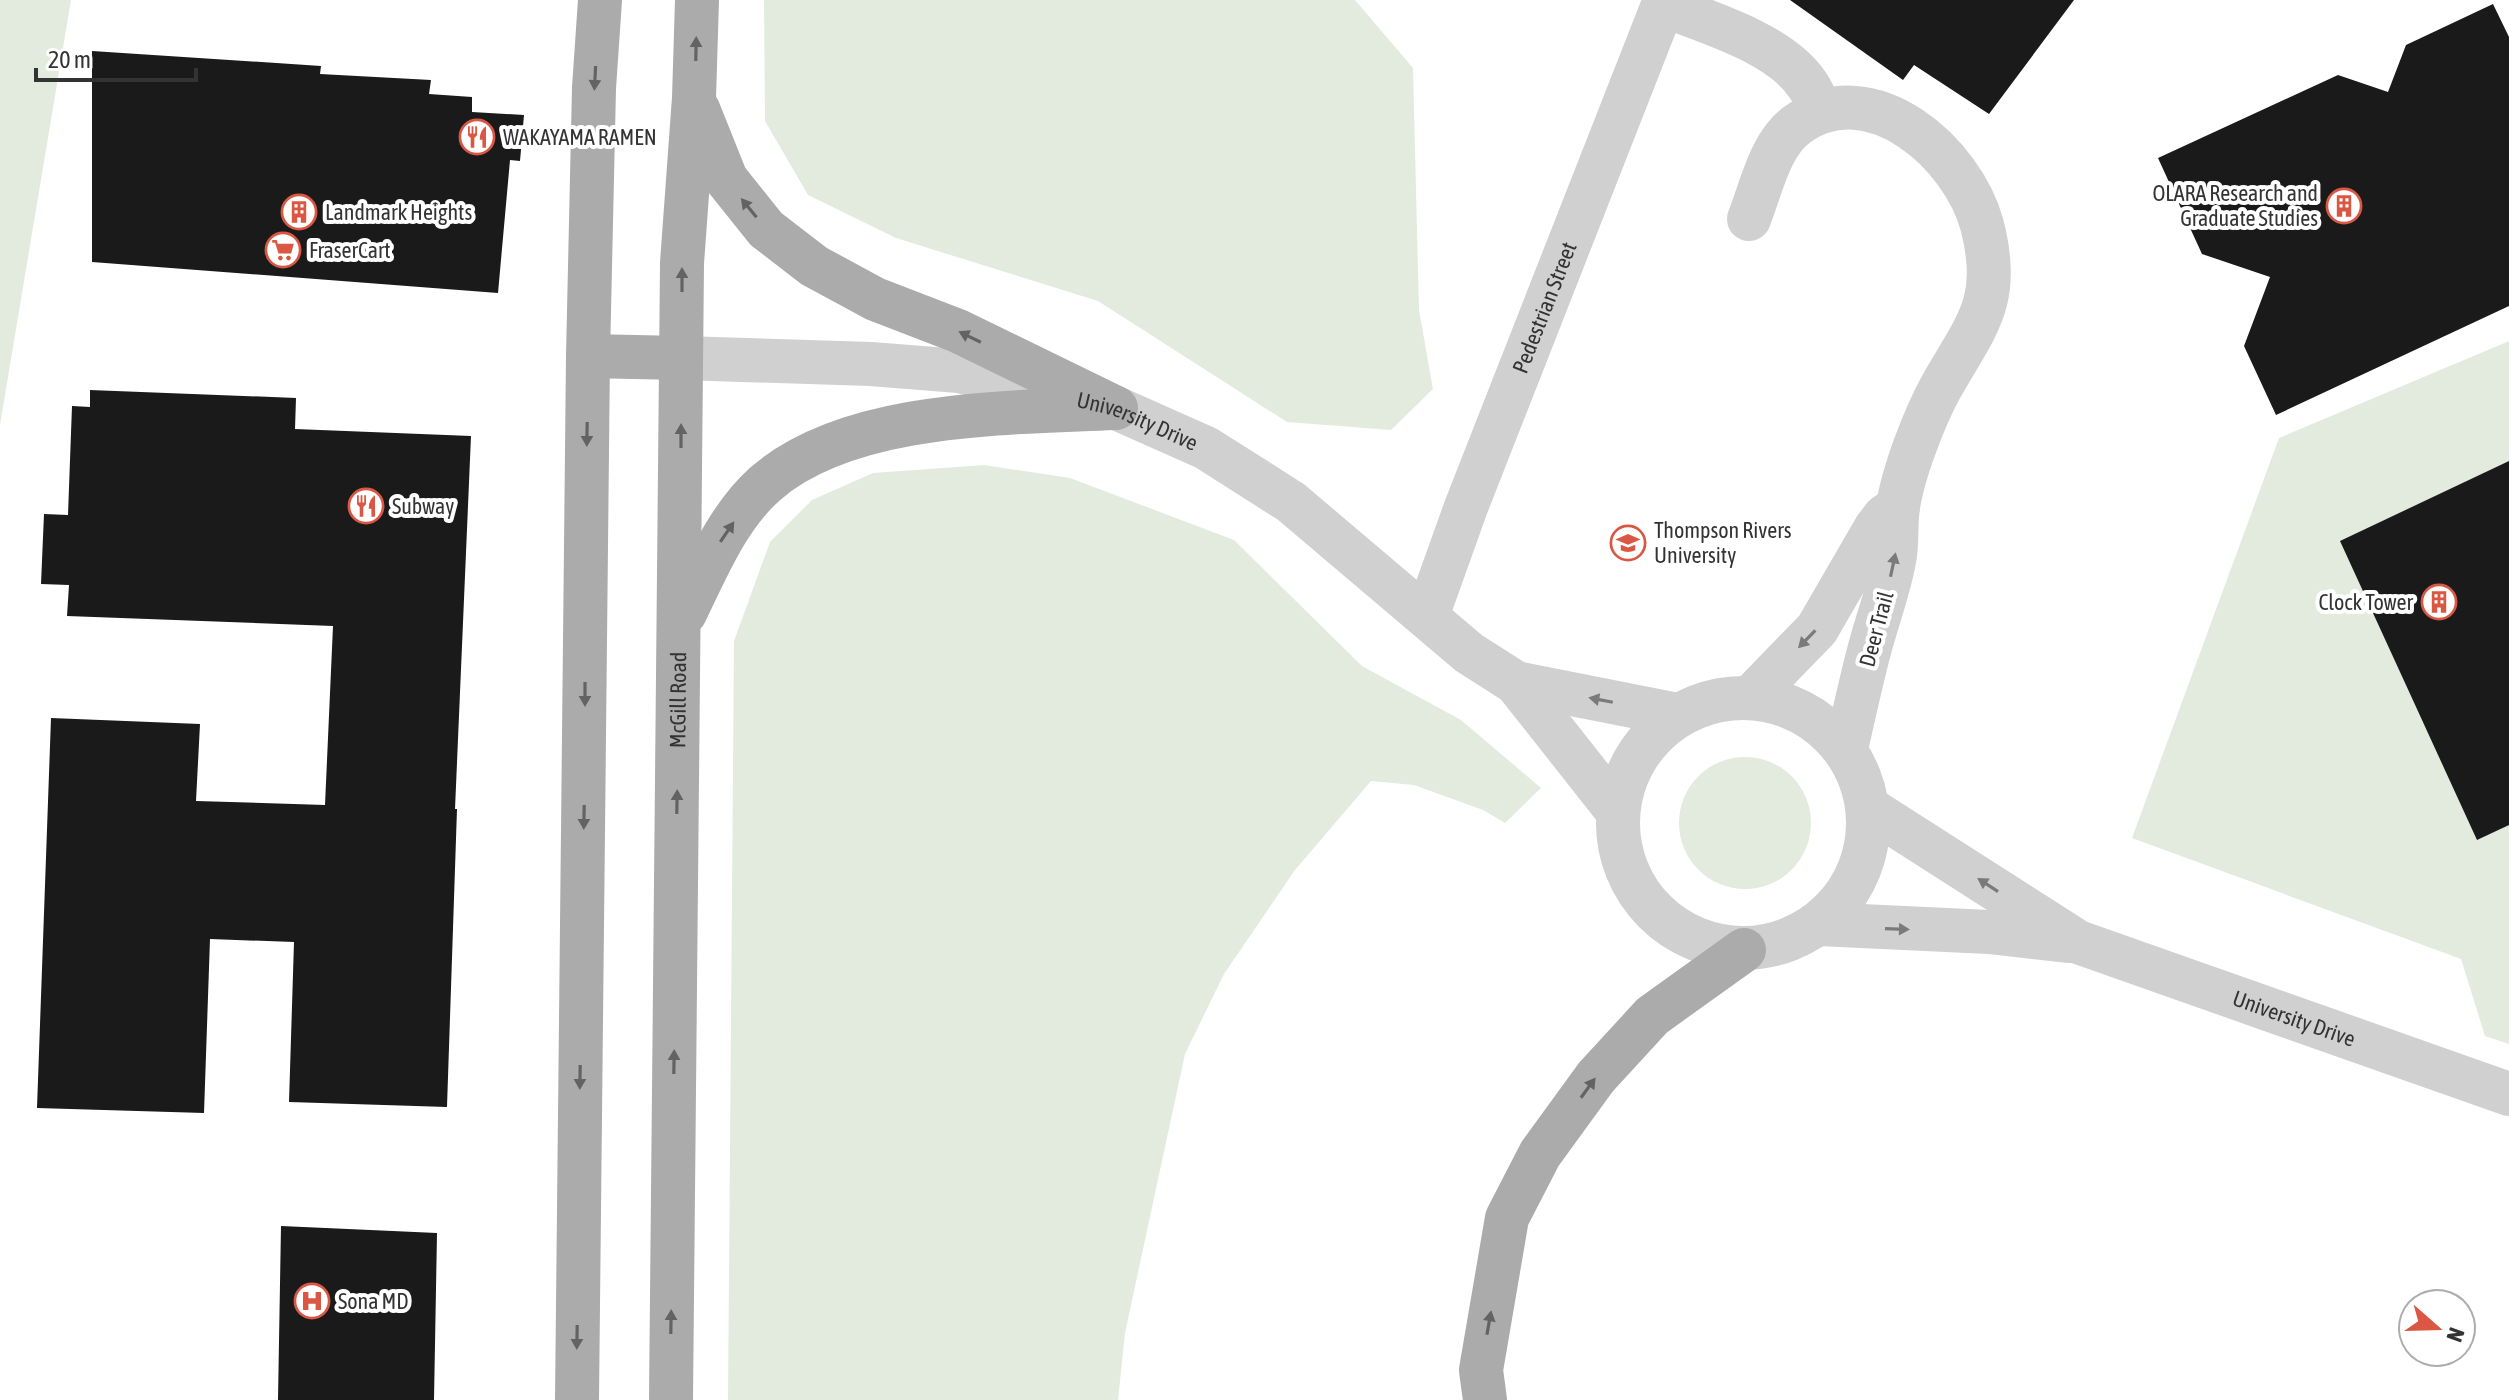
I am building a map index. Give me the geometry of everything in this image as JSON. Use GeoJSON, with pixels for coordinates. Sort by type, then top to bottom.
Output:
{"type":"FeatureCollection","features":[{"type":"Feature","properties":{"kind":"main road"},"geometry":{"type":"LineString","coordinates":[[577,1400],[588,356],[594,88],[600,0]]}},
{"type":"Feature","properties":{"kind":"main road","name":"McGill Road"},"geometry":{"type":"LineString","coordinates":[[671,1400],[682,263],[694,98],[697,0]]}},
{"type":"Feature","properties":{"kind":"main road"},"geometry":{"type":"LineString","coordinates":[[694,98],[726,179],[766,229],[814,266],[875,299],[958,331],[1116,408]]}},
{"type":"Feature","properties":{"kind":"main road"},"geometry":{"type":"LineString","coordinates":[[588,356],[681,358]]}},
{"type":"Feature","properties":{"kind":"main road"},"geometry":{"type":"LineString","coordinates":[[679,626],[725,532],[765,484],[808,455],[877,431],[956,416],[1116,408]]}},
{"type":"Feature","properties":{"kind":"main road"},"geometry":{"type":"LineString","coordinates":[[1485,1400],[1481,1370],[1507,1218],[1540,1154],[1596,1077],[1652,1016],[1744,950]]}},
{"type":"Feature","properties":{"kind":"street"},"geometry":{"type":"LineString","coordinates":[[1664,2],[1766,49],[1790,65],[1807,83],[1821,112],[1798,124],[1779,143],[1749,219]]}},
{"type":"Feature","properties":{"kind":"street","name":"Pedestrian Street"},"geometry":{"type":"LineString","coordinates":[[1427,616],[1466,507],[1664,2]]}},
{"type":"Feature","properties":{"kind":"street","name":"Deer Trail"},"geometry":{"type":"LineString","coordinates":[[1821,112],[1841,108],[1867,111],[1894,118],[1921,134],[1940,151],[1968,188],[1977,208],[1989,254],[1989,286],[1982,318],[1940,388],[1921,428],[1898,507],[1894,562],[1868,653],[1846,749]]}},
{"type":"Feature","properties":{"kind":"street","name":"University Drive"},"geometry":{"type":"LineString","coordinates":[[681,358],[871,364],[959,371],[1116,408],[1206,448],[1291,502],[1469,653],[1516,683],[1618,812]]}},
{"type":"Feature","properties":{"kind":"street","name":"Deer Trail"},"geometry":{"type":"LineString","coordinates":[[1751,697],[1817,629],[1875,529],[1884,517],[1898,507]]}},
{"type":"Feature","properties":{"kind":"street","name":"University Drive"},"geometry":{"type":"LineString","coordinates":[[1516,683],[1678,715]]}},
{"type":"Feature","properties":{"kind":"street"},"geometry":{"type":"LineString","coordinates":[[1751,697],[1782,703],[1820,723],[1846,749],[1861,777],[1870,809],[1865,859],[1848,894],[1819,924],[1786,943],[1744,950],[1711,946],[1678,932],[1657,916],[1640,896],[1625,866],[1618,836],[1618,812],[1627,777],[1643,747],[1678,715],[1706,703],[1751,697]]}},
{"type":"Feature","properties":{"kind":"street","name":"University Drive"},"geometry":{"type":"LineString","coordinates":[[1870,809],[2078,942]]}},
{"type":"Feature","properties":{"kind":"street","name":"University Drive"},"geometry":{"type":"LineString","coordinates":[[1819,924],[1989,932],[2078,942],[2509,1094]]}},
{"type":"Feature","properties":{"kind":"shaded area"},"geometry":{"type":"Polygon","coordinates":[[[0,0],[71,0],[0,425],[0,0]]]}},
{"type":"Feature","properties":{"kind":"shaded area"},"geometry":{"type":"Polygon","coordinates":[[[764,0],[1355,0],[1413,68],[1419,310],[1433,389],[1391,430],[1287,422],[1098,301],[896,238],[808,195],[765,121],[764,0]]]}},
{"type":"Feature","properties":{"kind":"shaded area"},"geometry":{"type":"Polygon","coordinates":[[[2509,341],[2509,1044],[2485,1036],[2461,959],[2132,838],[2279,438],[2509,341]]]}},
{"type":"Feature","properties":{"kind":"shaded area"},"geometry":{"type":"Polygon","coordinates":[[[984,465],[1070,478],[1234,540],[1362,666],[1461,720],[1541,788],[1505,823],[1483,810],[1414,785],[1371,781],[1295,870],[1224,974],[1185,1054],[1125,1333],[1118,1400],[728,1400],[734,641],[770,542],[812,500],[873,473],[984,465]]]}},
{"type":"Feature","properties":{"kind":"shaded area"},"geometry":{"type":"Polygon","coordinates":[[[1745,757],[1770,762],[1792,776],[1806,798],[1811,823],[1806,848],[1792,870],[1770,884],[1745,889],[1720,884],[1698,870],[1684,848],[1679,823],[1684,798],[1698,776],[1720,762],[1745,757]]]}},
{"type":"Feature","properties":{"kind":"building"},"geometry":{"type":"Polygon","coordinates":[[[1790,0],[2074,0],[1989,114],[1914,65],[1903,80],[1790,0]]]}},
{"type":"Feature","properties":{"kind":"building","name":"OLARA Research and Graduate Studies"},"geometry":{"type":"Polygon","coordinates":[[[2493,4],[2509,37],[2509,306],[2276,415],[2244,346],[2270,277],[2202,254],[2158,158],[2338,75],[2388,92],[2406,45],[2493,4]]]}},
{"type":"Feature","properties":{"kind":"building","name":"Landmark Heights"},"geometry":{"type":"Polygon","coordinates":[[[92,51],[321,66],[320,74],[431,80],[429,94],[472,97],[472,112],[524,115],[520,161],[510,160],[498,293],[92,262],[92,51]]]}},
{"type":"Feature","properties":{"kind":"building"},"geometry":{"type":"Polygon","coordinates":[[[90,390],[296,398],[295,429],[471,436],[455,809],[447,1107],[289,1102],[294,942],[210,939],[204,1113],[37,1108],[51,718],[200,724],[196,801],[325,805],[333,626],[67,616],[69,585],[41,584],[44,514],[68,515],[72,406],[90,407],[90,390]]]}},
{"type":"Feature","properties":{"kind":"building","name":"Clock Tower"},"geometry":{"type":"Polygon","coordinates":[[[2509,461],[2509,825],[2477,840],[2340,541],[2509,461]]]}},
{"type":"Feature","properties":{"kind":"building"},"geometry":{"type":"Polygon","coordinates":[[[281,1226],[437,1233],[434,1400],[278,1400],[281,1226]]]}},
{"type":"Feature","properties":{"kind":"place","name":"WAKAYAMA RAMEN"},"geometry":{"type":"Point","coordinates":[477,137]}},
{"type":"Feature","properties":{"kind":"place","name":"OLARA Research and Graduate Studies"},"geometry":{"type":"Point","coordinates":[2344,206]}},
{"type":"Feature","properties":{"kind":"place","name":"Landmark Heights"},"geometry":{"type":"Point","coordinates":[299,212]}},
{"type":"Feature","properties":{"kind":"place","name":"FraserCart"},"geometry":{"type":"Point","coordinates":[283,250]}},
{"type":"Feature","properties":{"kind":"place","name":"Subway"},"geometry":{"type":"Point","coordinates":[366,506]}},
{"type":"Feature","properties":{"kind":"place","name":"Thompson Rivers University"},"geometry":{"type":"Point","coordinates":[1628,543]}},
{"type":"Feature","properties":{"kind":"place","name":"Clock Tower"},"geometry":{"type":"Point","coordinates":[2439,602]}},
{"type":"Feature","properties":{"kind":"place","name":"Sona MD"},"geometry":{"type":"Point","coordinates":[312,1301]}}]}
